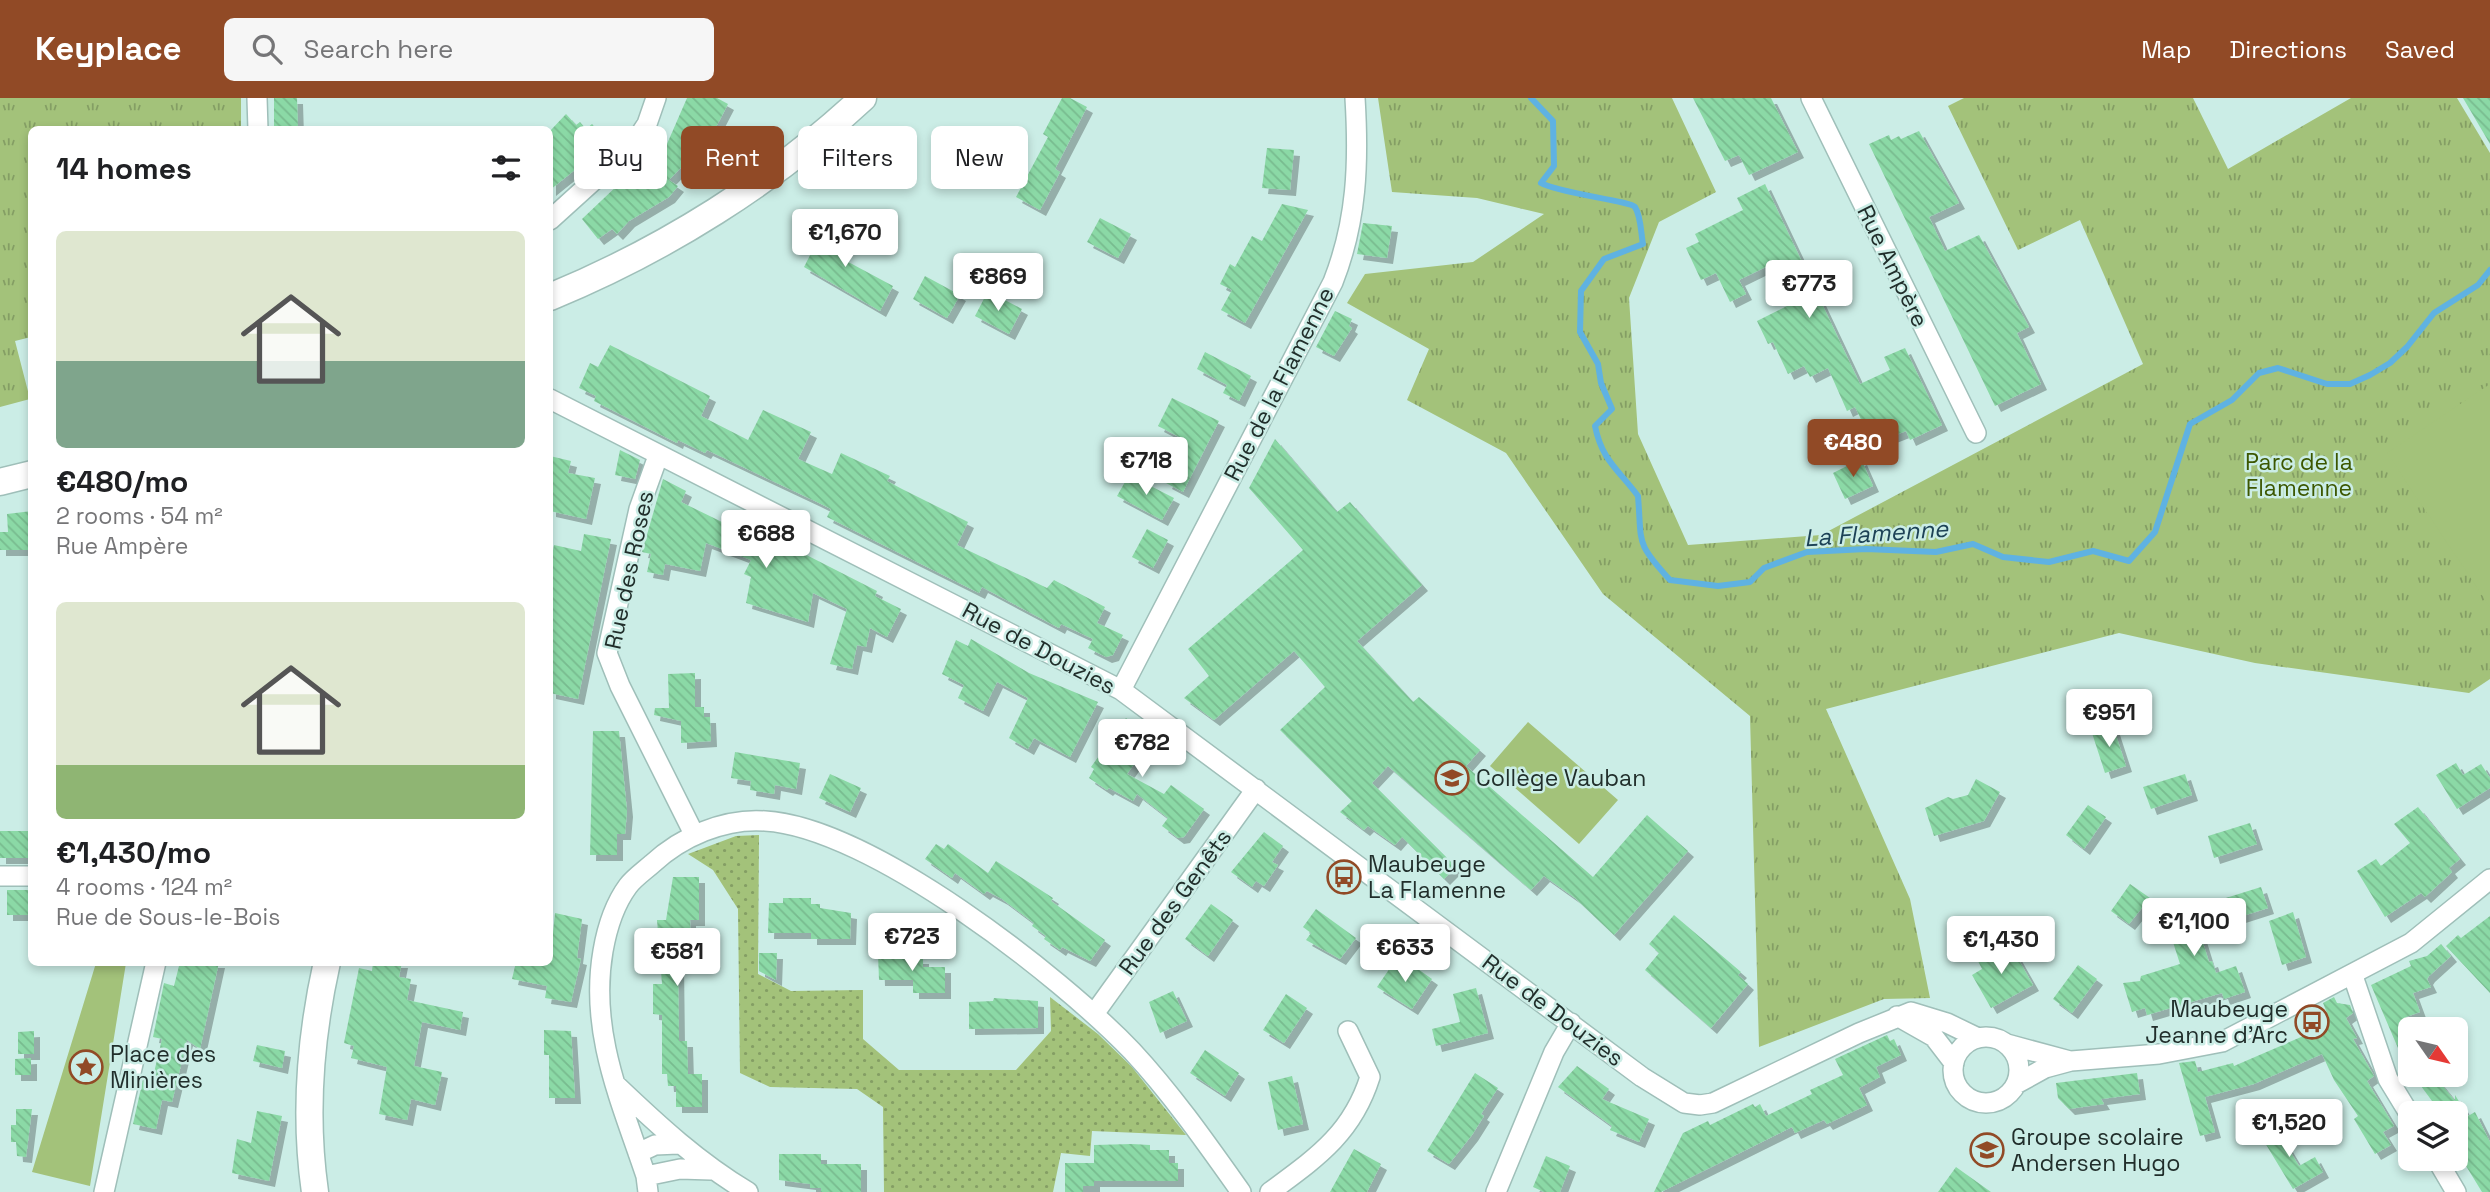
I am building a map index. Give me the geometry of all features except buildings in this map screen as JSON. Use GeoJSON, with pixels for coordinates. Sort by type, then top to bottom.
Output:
{"type":"FeatureCollection","features":[{"type":"Feature","properties":{"kind":"main road"},"geometry":{"type":"LineString","coordinates":[[553,296],[660,243],[737,198],[805,149],[863,98]]}},
{"type":"Feature","properties":{"kind":"main road"},"geometry":{"type":"LineString","coordinates":[[0,482],[28,475]]}},
{"type":"Feature","properties":{"kind":"main road"},"geometry":{"type":"LineString","coordinates":[[301,1192],[308,1144],[309,1091],[326,966]]}},
{"type":"Feature","properties":{"kind":"main road"},"geometry":{"type":"LineString","coordinates":[[308,1144],[315,1192]]}},
{"type":"Feature","properties":{"kind":"street"},"geometry":{"type":"LineString","coordinates":[[257,98],[258,126]]}},
{"type":"Feature","properties":{"kind":"street"},"geometry":{"type":"LineString","coordinates":[[553,217],[634,144],[647,124],[656,98]]}},
{"type":"Feature","properties":{"kind":"street","name":"Rue de la Flamenne"},"geometry":{"type":"LineString","coordinates":[[1121,690],[1333,282],[1348,244],[1356,197],[1358,149],[1354,98]]}},
{"type":"Feature","properties":{"kind":"street","name":"Rue Ampère"},"geometry":{"type":"LineString","coordinates":[[1811,98],[1976,433]]}},
{"type":"Feature","properties":{"kind":"street","name":"Rue de Douzies"},"geometry":{"type":"LineString","coordinates":[[555,405],[1121,690],[1642,1077],[1684,1103],[1713,1103],[1897,1016]]}},
{"type":"Feature","properties":{"kind":"street","name":"Rue des Roses"},"geometry":{"type":"LineString","coordinates":[[658,456],[639,509],[607,653],[620,686],[694,834]]}},
{"type":"Feature","properties":{"kind":"street","name":"Rue des Genêts"},"geometry":{"type":"LineString","coordinates":[[1094,1014],[1256,789]]}},
{"type":"Feature","properties":{"kind":"street"},"geometry":{"type":"LineString","coordinates":[[711,1170],[680,1169],[647,1184],[612,1080],[598,1009],[601,967],[608,924],[629,885],[660,857],[694,834],[734,824],[766,821],[817,833],[875,859],[966,914],[1094,1014],[1161,1084],[1241,1192]]}},
{"type":"Feature","properties":{"kind":"street"},"geometry":{"type":"LineString","coordinates":[[0,876],[28,876]]}},
{"type":"Feature","properties":{"kind":"street"},"geometry":{"type":"LineString","coordinates":[[1897,1016],[1934,1037],[1954,1063],[1959,1088],[1975,1101],[1997,1101],[2016,1084],[2045,1068],[2071,1061],[2159,1054],[2222,1042],[2353,976],[2411,943],[2490,878]]}},
{"type":"Feature","properties":{"kind":"street"},"geometry":{"type":"LineString","coordinates":[[104,1192],[155,966]]}},
{"type":"Feature","properties":{"kind":"street"},"geometry":{"type":"LineString","coordinates":[[2353,976],[2388,1079],[2401,1101]]}},
{"type":"Feature","properties":{"kind":"street"},"geometry":{"type":"LineString","coordinates":[[1897,1016],[1911,1012],[1947,1023],[1978,1038]]}},
{"type":"Feature","properties":{"kind":"street"},"geometry":{"type":"LineString","coordinates":[[1496,1192],[1554,1052],[1570,1023]]}},
{"type":"Feature","properties":{"kind":"street"},"geometry":{"type":"LineString","coordinates":[[1270,1192],[1322,1153],[1361,1106],[1370,1077],[1348,1031]]}},
{"type":"Feature","properties":{"kind":"street"},"geometry":{"type":"LineString","coordinates":[[1954,1063],[1961,1049],[1978,1038],[1988,1037],[2071,1061]]}},
{"type":"Feature","properties":{"kind":"street"},"geometry":{"type":"LineString","coordinates":[[2007,1044],[2018,1060],[2016,1084]]}},
{"type":"Feature","properties":{"kind":"street"},"geometry":{"type":"LineString","coordinates":[[612,1080],[678,1144],[711,1170],[748,1192]]}},
{"type":"Feature","properties":{"kind":"street"},"geometry":{"type":"LineString","coordinates":[[638,1153],[655,1145],[678,1144]]}},
{"type":"Feature","properties":{"kind":"street"},"geometry":{"type":"LineString","coordinates":[[2444,1171],[2456,1192]]}},
{"type":"Feature","properties":{"kind":"green space"},"geometry":{"type":"Polygon","coordinates":[[[0,98],[241,98],[241,126],[28,126],[28,338],[15,341],[28,400],[0,407],[0,98]]]}},
{"type":"Feature","properties":{"kind":"green space","name":"Parc de la Flamenne"},"geometry":{"type":"Polygon","coordinates":[[[1378,98],[1672,98],[1716,192],[1659,222],[1629,298],[1638,434],[1688,545],[1821,535],[2143,364],[2080,220],[2018,250],[1948,106],[1964,98],[2193,98],[2228,169],[2351,98],[2457,98],[2490,153],[2490,679],[2469,693],[2255,663],[2119,633],[1826,709],[1910,899],[1930,998],[1884,999],[1759,1047],[1750,716],[1603,594],[1506,453],[1407,400],[1429,349],[1347,303],[1365,274],[1473,262],[1544,214],[1477,198],[1392,192],[1378,98]]]}},
{"type":"Feature","properties":{"kind":"green space"},"geometry":{"type":"Polygon","coordinates":[[[2490,384],[2490,607],[2387,453],[2490,384]]]}},
{"type":"Feature","properties":{"kind":"green space"},"geometry":{"type":"Polygon","coordinates":[[[1528,722],[1618,800],[1579,844],[1490,766],[1528,722]]]}},
{"type":"Feature","properties":{"kind":"green space"},"geometry":{"type":"Polygon","coordinates":[[[759,835],[758,974],[791,991],[863,990],[863,1039],[899,1070],[1016,1070],[1051,1031],[1050,997],[1098,1034],[1132,1067],[1186,1135],[1092,1131],[1090,1156],[1061,1153],[1053,1192],[884,1192],[883,1107],[857,1089],[770,1087],[740,1073],[738,909],[713,870],[688,854],[736,836],[759,835]]]}},
{"type":"Feature","properties":{"kind":"green space"},"geometry":{"type":"Polygon","coordinates":[[[95,966],[126,966],[90,1186],[32,1172],[95,966]]]}},
{"type":"Feature","properties":{"kind":"waterway","name":"La Flamenne"},"geometry":{"type":"LineString","coordinates":[[1531,98],[1553,121],[1554,166],[1541,183],[1630,205],[1635,207],[1638,215],[1643,244],[1604,259],[1581,291],[1580,332],[1598,364],[1601,383],[1612,409],[1595,426],[1598,438],[1607,457],[1638,496],[1642,542],[1651,558],[1670,580],[1718,586],[1750,582],[1764,568],[1807,552],[1866,549],[1936,552],[1973,544],[2003,557],[2049,562],[2093,551],[2129,561],[2155,532],[2190,424],[2232,400],[2259,373],[2278,368],[2327,384],[2350,384],[2370,375],[2390,363],[2407,347],[2434,313],[2478,285],[2490,270]]}},
{"type":"Feature","properties":{"kind":"place","name":"Collège Vauban"},"geometry":{"type":"Point","coordinates":[1452,778]}},
{"type":"Feature","properties":{"kind":"place","name":"Maubeuge La Flamenne"},"geometry":{"type":"Point","coordinates":[1344,877]}},
{"type":"Feature","properties":{"kind":"place","name":"Maubeuge Jeanne d'Arc"},"geometry":{"type":"Point","coordinates":[2312,1022]}},
{"type":"Feature","properties":{"kind":"place","name":"Place des Minières"},"geometry":{"type":"Point","coordinates":[86,1067]}},
{"type":"Feature","properties":{"kind":"place","name":"Groupe scolaire Andersen Hugo"},"geometry":{"type":"Point","coordinates":[1987,1150]}}]}
